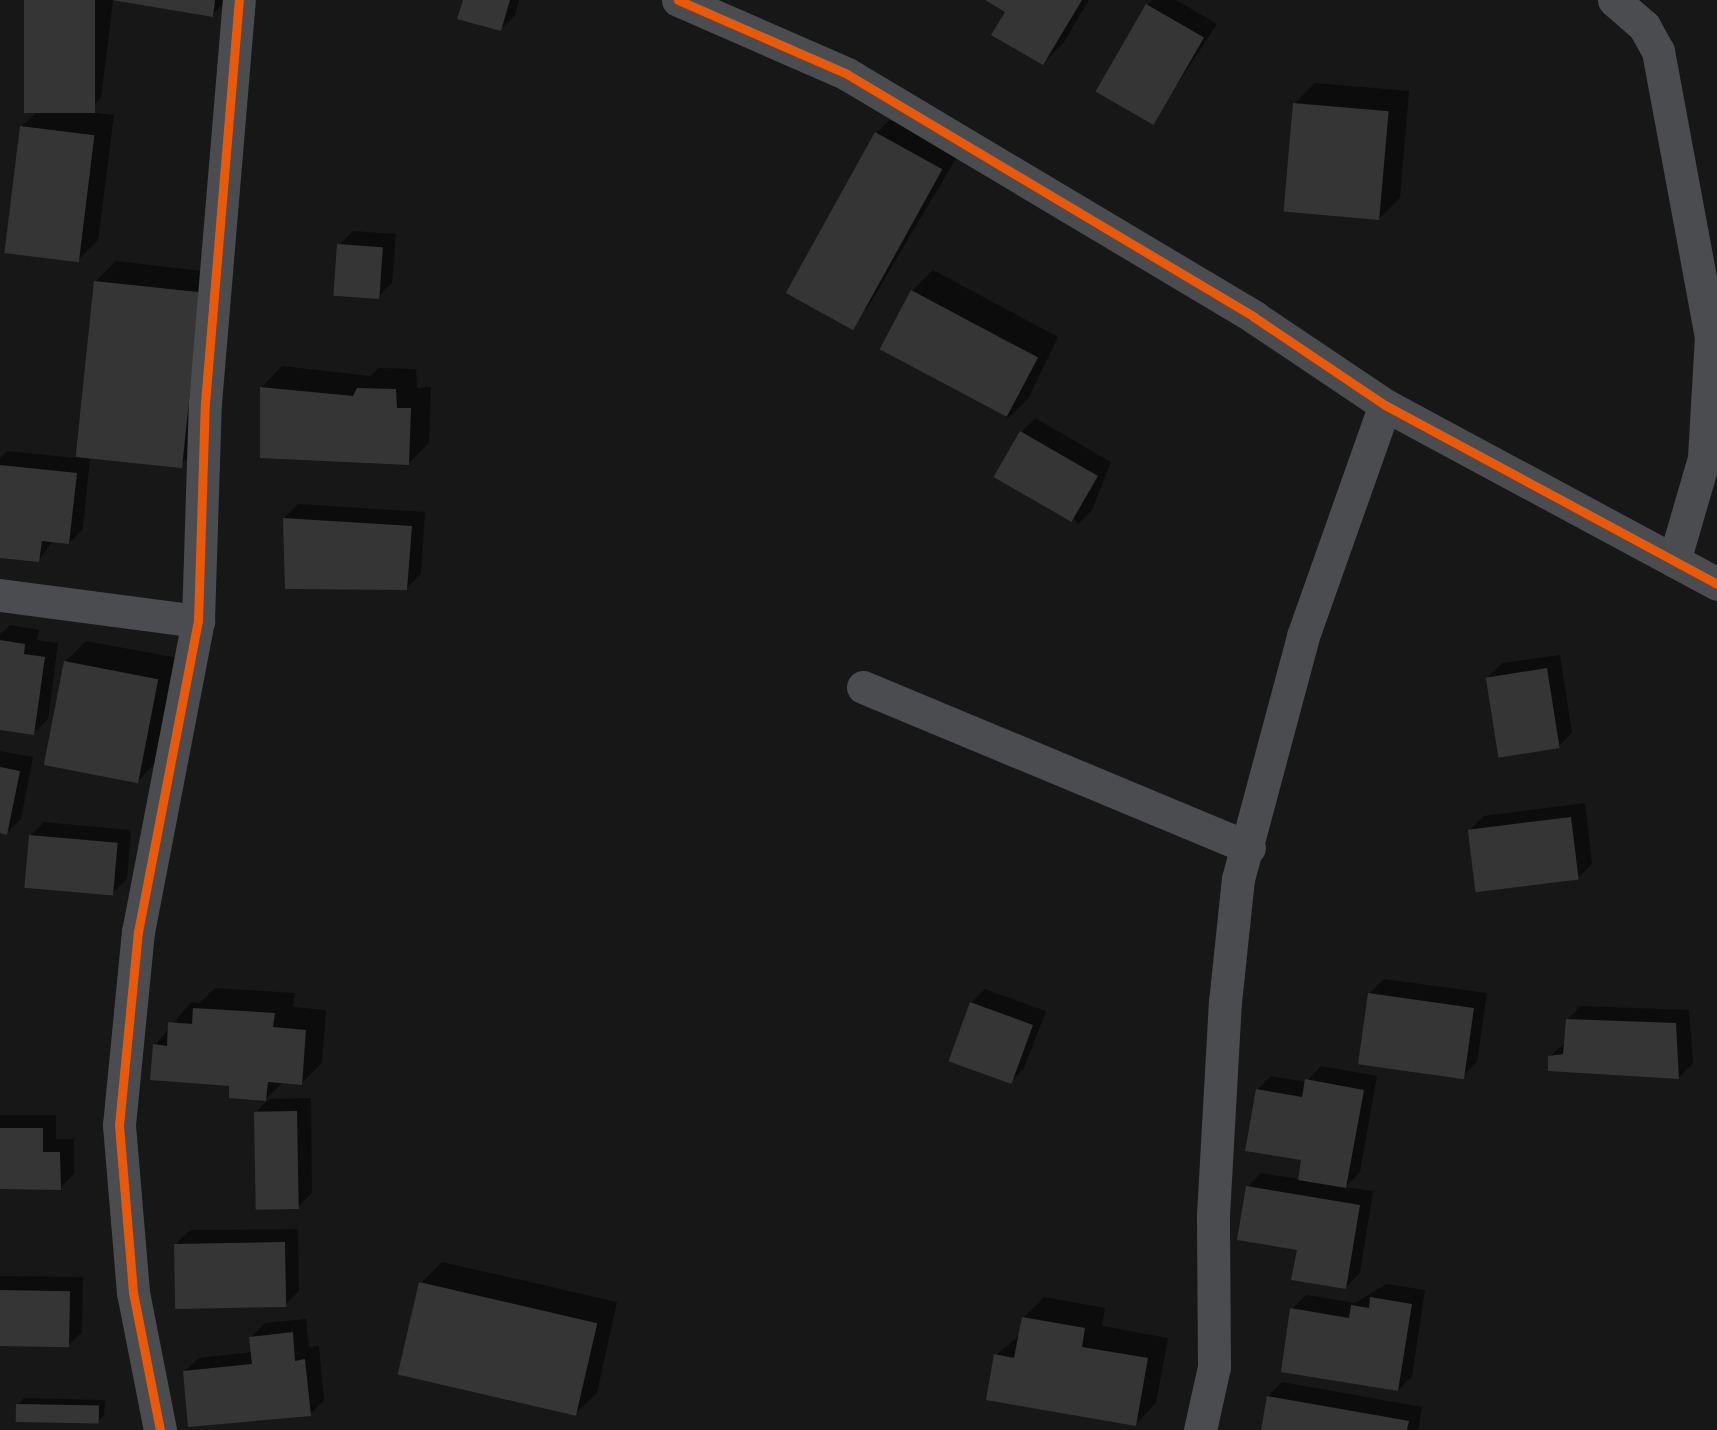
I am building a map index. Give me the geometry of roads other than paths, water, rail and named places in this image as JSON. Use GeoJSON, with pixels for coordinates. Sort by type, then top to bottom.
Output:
{"type":"FeatureCollection","features":[{"type":"Feature","properties":{"kind":"street"},"geometry":{"type":"LineString","coordinates":[[160,1430],[132,1292],[119,1125],[138,932],[198,621],[205,403],[239,0]]}},
{"type":"Feature","properties":{"kind":"street"},"geometry":{"type":"LineString","coordinates":[[678,0],[847,75],[1254,317],[1384,405],[1717,584]]}},
{"type":"Feature","properties":{"kind":"street"},"geometry":{"type":"LineString","coordinates":[[1614,0],[1644,26],[1658,51],[1711,336],[1704,458],[1674,561]]}},
{"type":"Feature","properties":{"kind":"street"},"geometry":{"type":"LineString","coordinates":[[1200,1430],[1214,1367],[1213,1215],[1225,1002],[1238,879],[1249,848],[1250,822],[1303,636],[1384,405]]}},
{"type":"Feature","properties":{"kind":"street"},"geometry":{"type":"LineString","coordinates":[[0,595],[198,621]]}},
{"type":"Feature","properties":{"kind":"street"},"geometry":{"type":"LineString","coordinates":[[863,687],[1249,848]]}}]}
